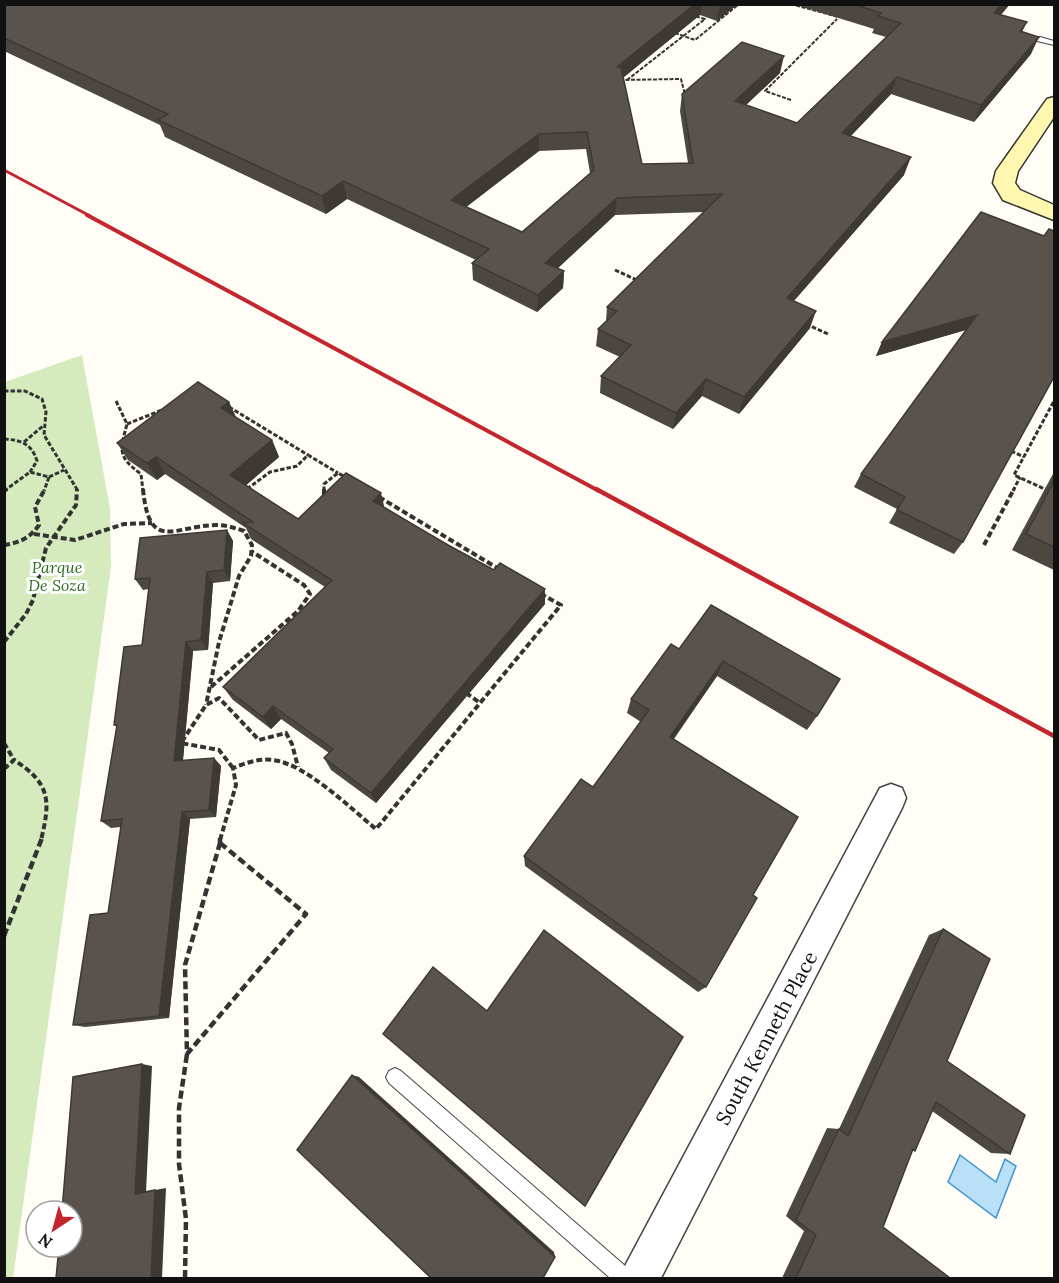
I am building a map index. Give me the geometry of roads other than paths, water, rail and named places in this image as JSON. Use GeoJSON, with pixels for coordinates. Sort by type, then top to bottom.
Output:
{"type":"FeatureCollection","features":[{"type":"Feature","properties":{"kind":"street"},"geometry":{"type":"LineString","coordinates":[[1054,103],[1007,171],[1004,183],[1011,195],[1054,213]]}},
{"type":"Feature","properties":{"kind":"street","name":"South Kenneth Place"},"geometry":{"type":"LineString","coordinates":[[640,1278],[891,798]]}},
{"type":"Feature","properties":{"kind":"lane"},"geometry":{"type":"LineString","coordinates":[[1040,39],[1054,43]]}},
{"type":"Feature","properties":{"kind":"lane"},"geometry":{"type":"LineString","coordinates":[[395,1077],[624,1278]]}},
{"type":"Feature","properties":{"kind":"water"},"geometry":{"type":"Polygon","coordinates":[[[960,1155],[996,1182],[1005,1159],[1016,1166],[996,1218],[948,1182],[960,1155]]]}},
{"type":"Feature","properties":{"kind":"railway"},"geometry":{"type":"LineString","coordinates":[[4,170],[90,216]]}},
{"type":"Feature","properties":{"kind":"railway"},"geometry":{"type":"LineString","coordinates":[[87,215],[599,491]]}},
{"type":"Feature","properties":{"kind":"railway"},"geometry":{"type":"LineString","coordinates":[[596,489],[1054,736]]}},
{"type":"Feature","properties":{"kind":"park label","name":"Parque De Soza"},"geometry":{"type":"Point","coordinates":[57,576]}}]}
